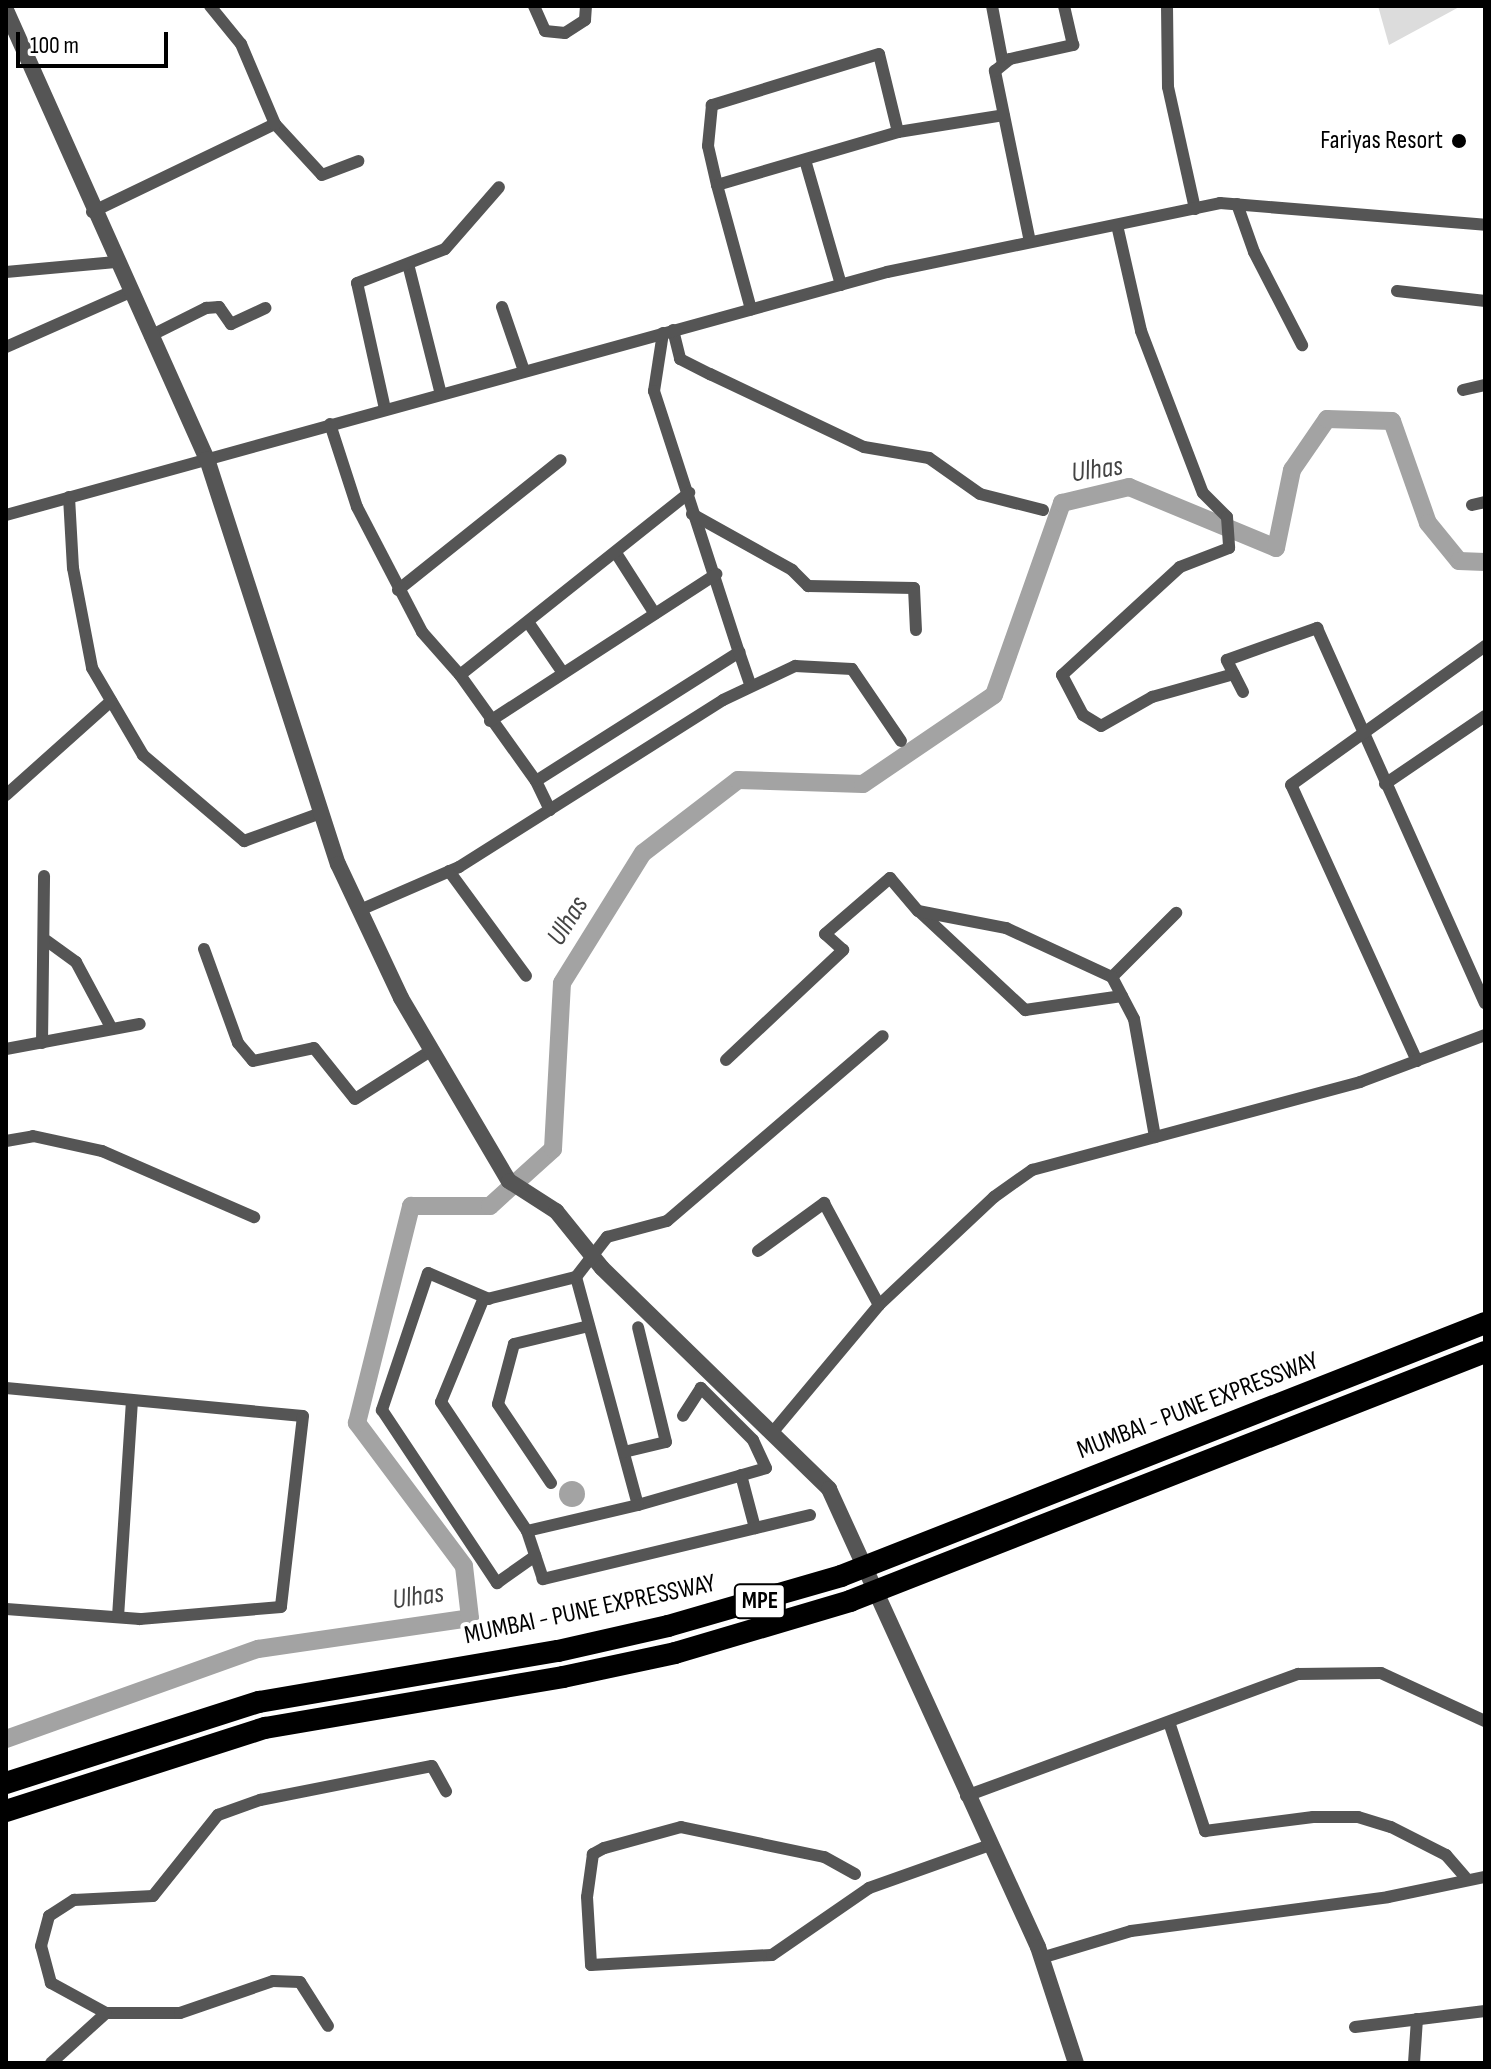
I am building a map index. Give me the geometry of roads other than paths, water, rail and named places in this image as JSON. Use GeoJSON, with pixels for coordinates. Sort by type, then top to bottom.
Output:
{"type":"FeatureCollection","features":[{"type":"Feature","properties":{"kind":"highway","name":"MUMBAI - PUNE EXPRESSWAY"},"geometry":{"type":"LineString","coordinates":[[6,1783],[244,1706],[572,1648],[668,1626],[841,1576],[1485,1323]]}},
{"type":"Feature","properties":{"kind":"highway","name":"MUMBAI - PUNE EXPRESSWAY"},"geometry":{"type":"LineString","coordinates":[[6,1811],[250,1732],[577,1674],[836,1605],[1485,1352]]}},
{"type":"Feature","properties":{"kind":"street"},"geometry":{"type":"LineString","coordinates":[[210,6],[241,44],[275,124],[322,175],[358,161]]}},
{"type":"Feature","properties":{"kind":"street"},"geometry":{"type":"LineString","coordinates":[[534,6],[545,31],[565,33],[585,20],[586,6]]}},
{"type":"Feature","properties":{"kind":"street"},"geometry":{"type":"LineString","coordinates":[[992,6],[1003,64]]}},
{"type":"Feature","properties":{"kind":"street"},"geometry":{"type":"LineString","coordinates":[[1030,242],[995,71],[1003,64],[1073,45],[1064,6]]}},
{"type":"Feature","properties":{"kind":"street"},"geometry":{"type":"LineString","coordinates":[[1167,6],[1168,87],[1195,209]]}},
{"type":"Feature","properties":{"kind":"street"},"geometry":{"type":"LineString","coordinates":[[6,10],[92,212],[207,459],[321,813],[360,910],[432,1050],[509,1181],[546,1205],[829,1489],[1041,1958],[1076,2063]]}},
{"type":"Feature","properties":{"kind":"street"},"geometry":{"type":"LineString","coordinates":[[751,309],[708,146],[712,105],[879,54],[898,132]]}},
{"type":"Feature","properties":{"kind":"street"},"geometry":{"type":"LineString","coordinates":[[717,185],[898,132],[1004,115]]}},
{"type":"Feature","properties":{"kind":"street"},"geometry":{"type":"LineString","coordinates":[[92,212],[275,124]]}},
{"type":"Feature","properties":{"kind":"street"},"geometry":{"type":"LineString","coordinates":[[805,160],[841,285]]}},
{"type":"Feature","properties":{"kind":"street"},"geometry":{"type":"LineString","coordinates":[[385,409],[357,283],[445,249],[499,187]]}},
{"type":"Feature","properties":{"kind":"street"},"geometry":{"type":"LineString","coordinates":[[1237,204],[1254,252],[1302,345]]}},
{"type":"Feature","properties":{"kind":"street"},"geometry":{"type":"LineString","coordinates":[[6,515],[841,285],[1195,209],[1237,204],[1485,225]]}},
{"type":"Feature","properties":{"kind":"street"},"geometry":{"type":"LineString","coordinates":[[1117,225],[1141,331],[1180,440],[1203,493],[1227,517],[1229,548],[1180,567],[1062,675],[1083,715],[1101,726],[1152,697],[1234,674]]}},
{"type":"Feature","properties":{"kind":"street"},"geometry":{"type":"LineString","coordinates":[[6,272],[116,262]]}},
{"type":"Feature","properties":{"kind":"street"},"geometry":{"type":"LineString","coordinates":[[408,264],[441,394]]}},
{"type":"Feature","properties":{"kind":"street"},"geometry":{"type":"LineString","coordinates":[[1397,291],[1485,301]]}},
{"type":"Feature","properties":{"kind":"street"},"geometry":{"type":"LineString","coordinates":[[6,347],[130,292]]}},
{"type":"Feature","properties":{"kind":"street"},"geometry":{"type":"LineString","coordinates":[[150,336],[206,308],[219,307],[231,324],[266,308]]}},
{"type":"Feature","properties":{"kind":"street"},"geometry":{"type":"LineString","coordinates":[[502,307],[524,371]]}},
{"type":"Feature","properties":{"kind":"street"},"geometry":{"type":"LineString","coordinates":[[668,331],[654,391],[751,686]]}},
{"type":"Feature","properties":{"kind":"street"},"geometry":{"type":"LineString","coordinates":[[668,331],[680,359],[710,374],[864,447],[929,458],[980,494],[1043,510]]}},
{"type":"Feature","properties":{"kind":"street"},"geometry":{"type":"LineString","coordinates":[[1463,390],[1485,385]]}},
{"type":"Feature","properties":{"kind":"street"},"geometry":{"type":"LineString","coordinates":[[330,424],[357,507],[398,590],[422,632],[460,675],[490,721],[536,781],[550,810]]}},
{"type":"Feature","properties":{"kind":"street"},"geometry":{"type":"LineString","coordinates":[[398,590],[561,460]]}},
{"type":"Feature","properties":{"kind":"street"},"geometry":{"type":"LineString","coordinates":[[460,675],[689,493]]}},
{"type":"Feature","properties":{"kind":"street"},"geometry":{"type":"LineString","coordinates":[[69,497],[73,568],[92,668],[143,755],[244,841],[321,813]]}},
{"type":"Feature","properties":{"kind":"street"},"geometry":{"type":"LineString","coordinates":[[692,514],[792,570],[808,586],[914,588],[916,630]]}},
{"type":"Feature","properties":{"kind":"street"},"geometry":{"type":"LineString","coordinates":[[616,553],[655,614]]}},
{"type":"Feature","properties":{"kind":"street"},"geometry":{"type":"LineString","coordinates":[[490,721],[716,574]]}},
{"type":"Feature","properties":{"kind":"street"},"geometry":{"type":"LineString","coordinates":[[528,622],[563,673]]}},
{"type":"Feature","properties":{"kind":"street"},"geometry":{"type":"LineString","coordinates":[[1243,692],[1227,660],[1317,628],[1485,1003]]}},
{"type":"Feature","properties":{"kind":"street"},"geometry":{"type":"LineString","coordinates":[[1417,1061],[1291,785],[1365,737],[1485,646]]}},
{"type":"Feature","properties":{"kind":"street"},"geometry":{"type":"LineString","coordinates":[[536,781],[739,652]]}},
{"type":"Feature","properties":{"kind":"street"},"geometry":{"type":"LineString","coordinates":[[360,910],[449,871],[751,686],[795,666],[852,669],[901,741]]}},
{"type":"Feature","properties":{"kind":"street"},"geometry":{"type":"LineString","coordinates":[[6,795],[41,769],[111,701]]}},
{"type":"Feature","properties":{"kind":"street"},"geometry":{"type":"LineString","coordinates":[[1385,784],[1485,716]]}},
{"type":"Feature","properties":{"kind":"street"},"geometry":{"type":"LineString","coordinates":[[449,871],[526,976]]}},
{"type":"Feature","properties":{"kind":"street"},"geometry":{"type":"LineString","coordinates":[[42,1043],[47,941],[44,876]]}},
{"type":"Feature","properties":{"kind":"street"},"geometry":{"type":"LineString","coordinates":[[726,1060],[843,950],[825,934],[890,878],[918,911],[1025,1010],[1122,996]]}},
{"type":"Feature","properties":{"kind":"street"},"geometry":{"type":"LineString","coordinates":[[918,911],[1006,928],[1112,977],[1134,1019],[1155,1137]]}},
{"type":"Feature","properties":{"kind":"street"},"geometry":{"type":"LineString","coordinates":[[1112,977],[1176,913]]}},
{"type":"Feature","properties":{"kind":"street"},"geometry":{"type":"LineString","coordinates":[[47,941],[76,962],[112,1029]]}},
{"type":"Feature","properties":{"kind":"street"},"geometry":{"type":"LineString","coordinates":[[204,949],[238,1043],[253,1061],[314,1048],[355,1099],[432,1050]]}},
{"type":"Feature","properties":{"kind":"street"},"geometry":{"type":"LineString","coordinates":[[6,1049],[140,1024]]}},
{"type":"Feature","properties":{"kind":"street"},"geometry":{"type":"LineString","coordinates":[[772,1433],[879,1305],[994,1197],[1032,1170],[1360,1082],[1485,1035]]}},
{"type":"Feature","properties":{"kind":"street"},"geometry":{"type":"LineString","coordinates":[[810,1515],[543,1579],[527,1531],[441,1402],[483,1300],[576,1277],[607,1237],[667,1221],[883,1036]]}},
{"type":"Feature","properties":{"kind":"street"},"geometry":{"type":"LineString","coordinates":[[6,1141],[33,1136],[102,1151],[254,1217]]}},
{"type":"Feature","properties":{"kind":"street"},"geometry":{"type":"LineString","coordinates":[[758,1251],[824,1203],[879,1305]]}},
{"type":"Feature","properties":{"kind":"street"},"geometry":{"type":"LineString","coordinates":[[489,1299],[428,1273],[382,1410],[497,1583],[535,1556]]}},
{"type":"Feature","properties":{"kind":"street"},"geometry":{"type":"LineString","coordinates":[[576,1277],[638,1505]]}},
{"type":"Feature","properties":{"kind":"street"},"geometry":{"type":"LineString","coordinates":[[551,1483],[498,1404],[514,1344],[589,1326]]}},
{"type":"Feature","properties":{"kind":"street"},"geometry":{"type":"LineString","coordinates":[[624,1452],[666,1442],[638,1327]]}},
{"type":"Feature","properties":{"kind":"street"},"geometry":{"type":"LineString","coordinates":[[6,1388],[303,1416],[281,1607],[118,1617],[6,1609]]}},
{"type":"Feature","properties":{"kind":"street"},"geometry":{"type":"LineString","coordinates":[[527,1531],[638,1505],[766,1468],[753,1440],[701,1388],[683,1416]]}},
{"type":"Feature","properties":{"kind":"street"},"geometry":{"type":"LineString","coordinates":[[118,1617],[132,1400]]}},
{"type":"Feature","properties":{"kind":"street"},"geometry":{"type":"LineString","coordinates":[[741,1475],[755,1528]]}},
{"type":"Feature","properties":{"kind":"street"},"geometry":{"type":"LineString","coordinates":[[966,1796],[1298,1674],[1381,1673],[1485,1721]]}},
{"type":"Feature","properties":{"kind":"street"},"geometry":{"type":"LineString","coordinates":[[1169,1722],[1205,1831],[1313,1817],[1358,1817],[1391,1827],[1446,1855],[1465,1877]]}},
{"type":"Feature","properties":{"kind":"street"},"geometry":{"type":"LineString","coordinates":[[328,2026],[300,1982],[273,1981],[180,2013],[106,2013],[51,1983],[41,1946],[49,1916],[74,1900],[153,1896],[218,1815],[260,1800],[432,1766],[446,1791]]}},
{"type":"Feature","properties":{"kind":"street"},"geometry":{"type":"LineString","coordinates":[[855,1874],[824,1857],[681,1827],[604,1848],[593,1854],[587,1897],[591,1965],[772,1955],[869,1888],[990,1845]]}},
{"type":"Feature","properties":{"kind":"street"},"geometry":{"type":"LineString","coordinates":[[1041,1958],[1131,1931],[1388,1897],[1465,1877],[1485,1877]]}},
{"type":"Feature","properties":{"kind":"street"},"geometry":{"type":"LineString","coordinates":[[1355,2027],[1485,2011]]}},
{"type":"Feature","properties":{"kind":"street"},"geometry":{"type":"LineString","coordinates":[[51,2063],[106,2013]]}},
{"type":"Feature","properties":{"kind":"street"},"geometry":{"type":"LineString","coordinates":[[1414,2063],[1417,2019]]}},
{"type":"Feature","properties":{"kind":"waterway","name":"Ulhas"},"geometry":{"type":"LineString","coordinates":[[6,1739],[258,1649],[470,1618],[464,1566],[357,1423],[411,1206],[490,1206],[553,1149],[562,983],[643,853],[738,780],[863,784],[994,695],[1062,503],[1129,487],[1276,548],[1292,470],[1327,419],[1392,421],[1428,523],[1459,561],[1485,562]]}},
{"type":"Feature","properties":{"kind":"place","name":"Fariyas Resort"},"geometry":{"type":"Point","coordinates":[1459,141]}}]}
